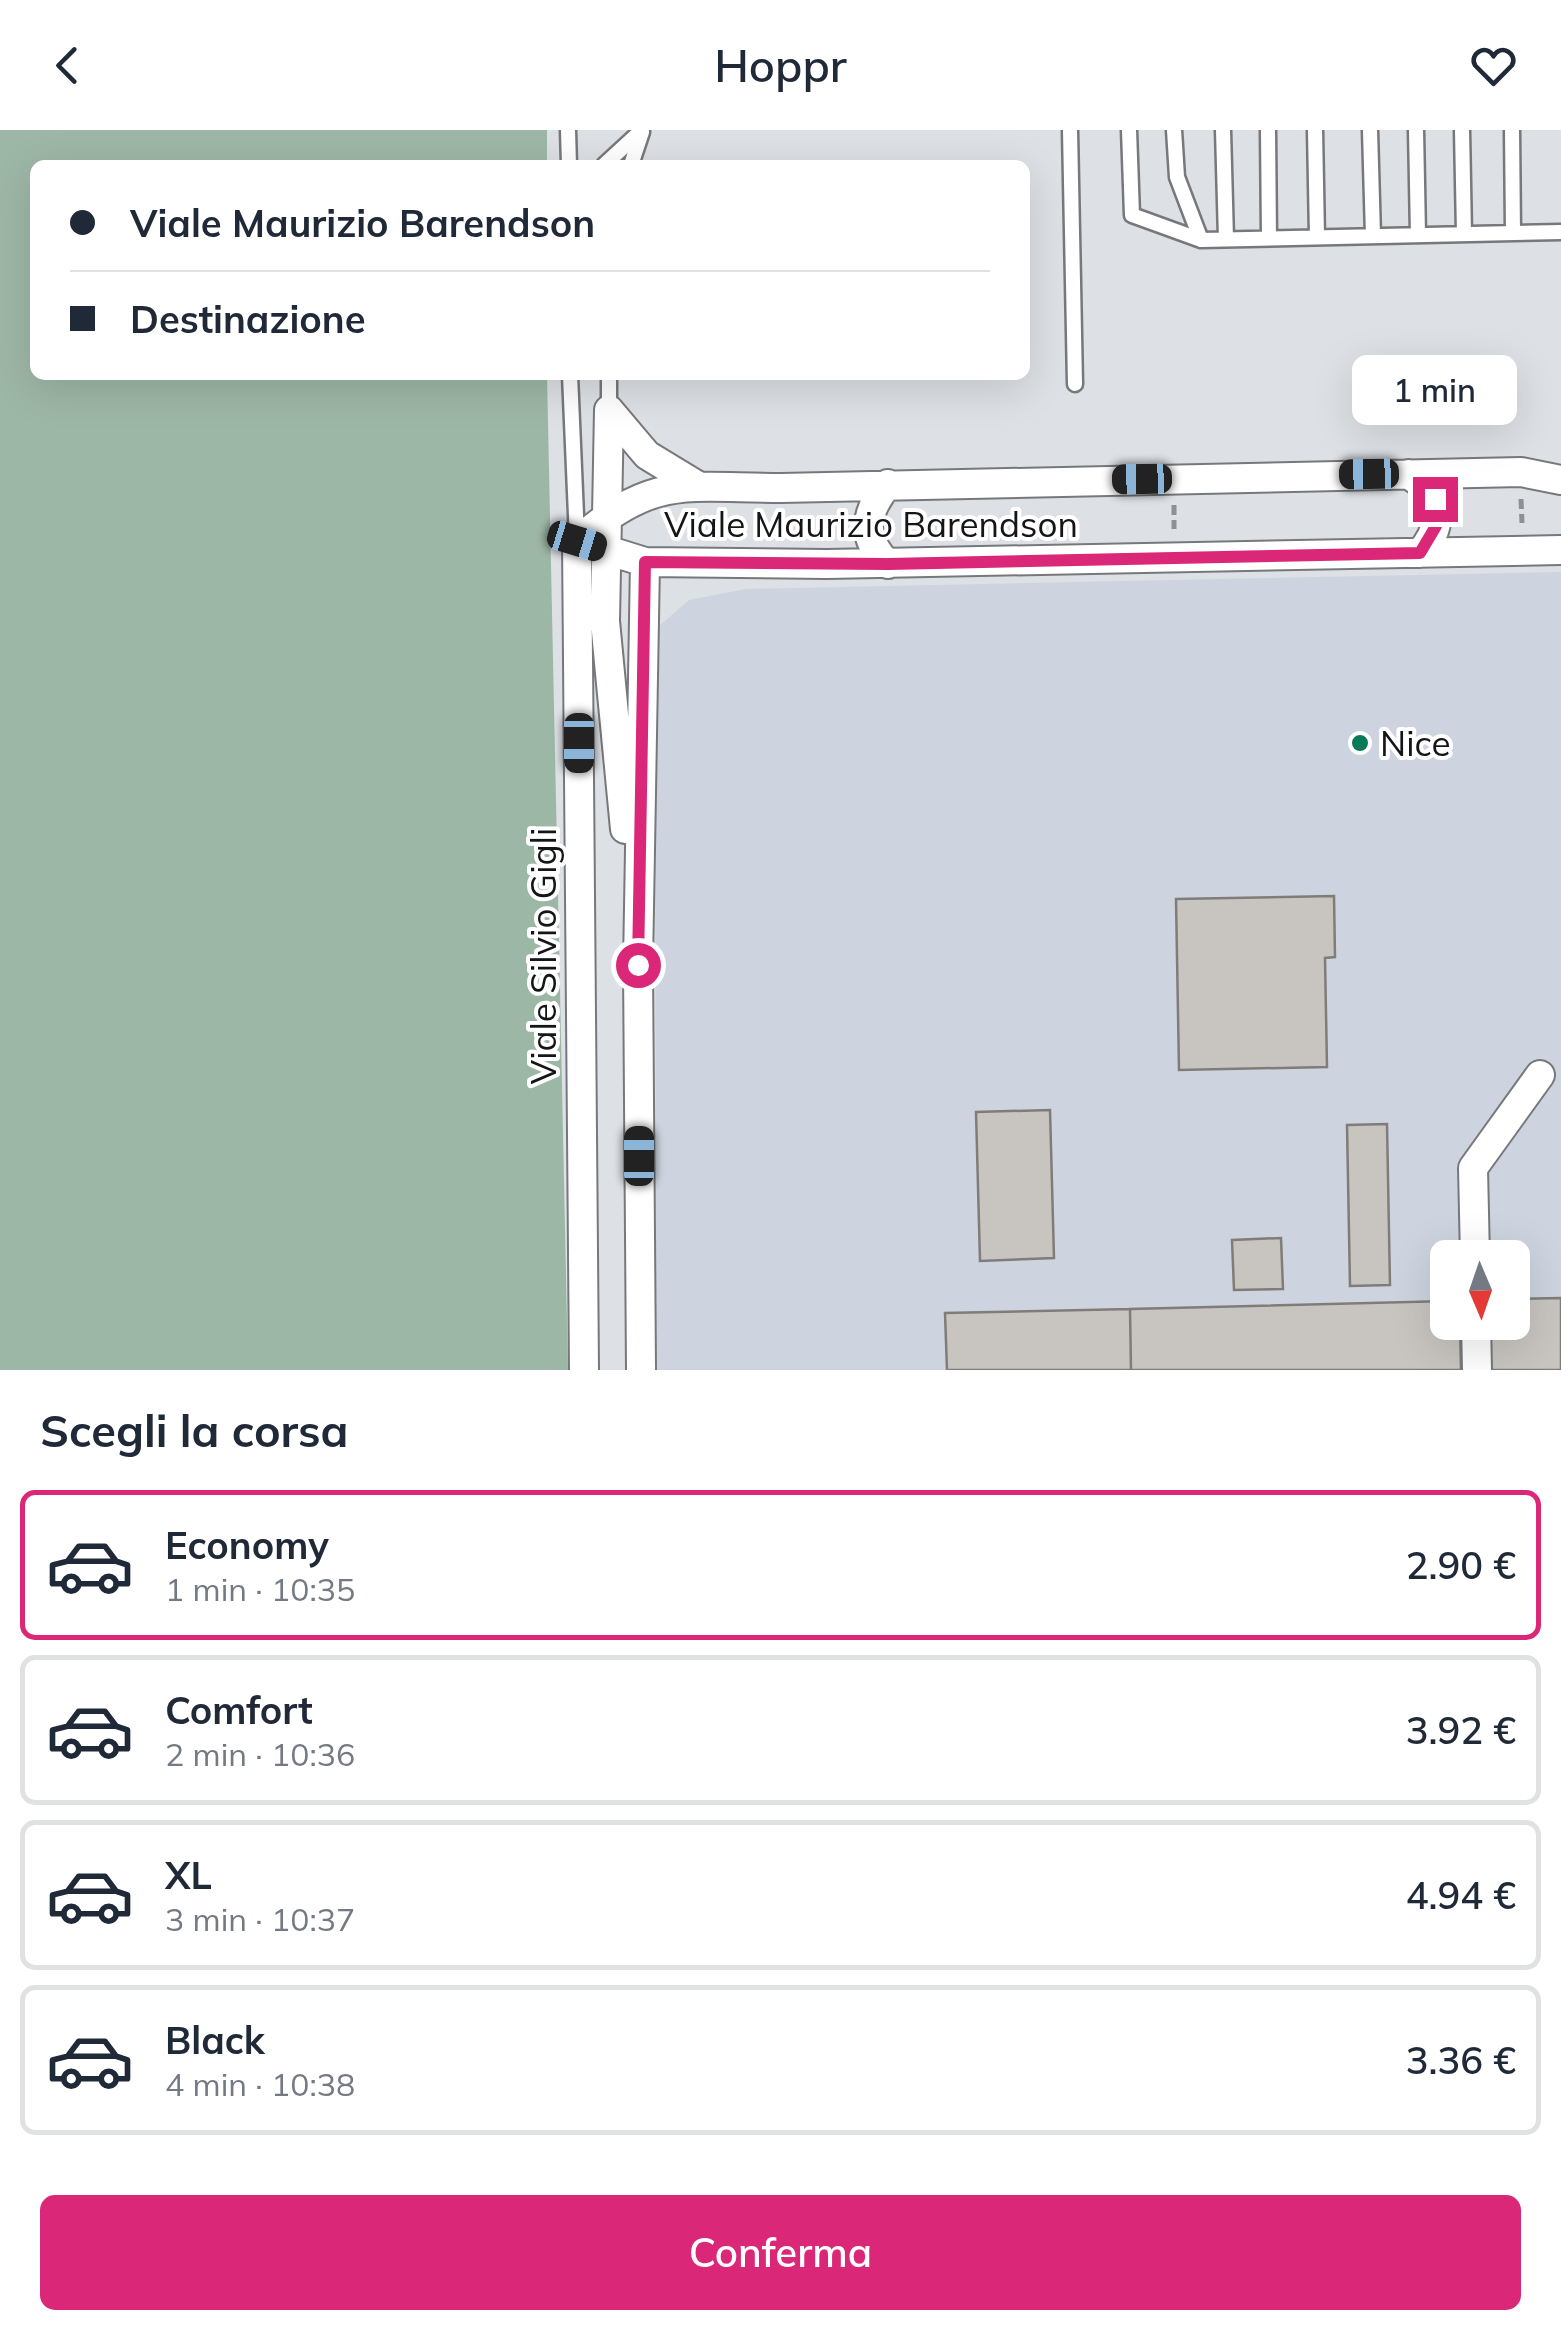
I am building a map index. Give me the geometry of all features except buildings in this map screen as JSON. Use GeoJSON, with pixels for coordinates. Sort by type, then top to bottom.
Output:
{"type":"FeatureCollection","features":[{"type":"Feature","properties":{"kind":"street"},"geometry":{"type":"LineString","coordinates":[[610,410],[647,456],[698,486]]}},
{"type":"Feature","properties":{"kind":"street"},"geometry":{"type":"LineString","coordinates":[[610,410],[605,621],[638,965],[641,1370]]}},
{"type":"Feature","properties":{"kind":"street","name":"Viale Maurizio Barendson"},"geometry":{"type":"LineString","coordinates":[[577,541],[608,506],[647,494],[698,486],[1408,474],[1521,484],[1561,477]]}},
{"type":"Feature","properties":{"kind":"street"},"geometry":{"type":"LineString","coordinates":[[1408,474],[1427,486],[1438,508],[1436,526],[1420,553]]}},
{"type":"Feature","properties":{"kind":"street"},"geometry":{"type":"LineString","coordinates":[[888,484],[872,506],[867,529],[871,545],[888,564]]}},
{"type":"Feature","properties":{"kind":"street"},"geometry":{"type":"LineString","coordinates":[[577,541],[645,562]]}},
{"type":"Feature","properties":{"kind":"street","name":"Viale Silvio Gigli"},"geometry":{"type":"LineString","coordinates":[[577,541],[584,1370]]}},
{"type":"Feature","properties":{"kind":"street","name":"Viale Maurizio Barendson"},"geometry":{"type":"LineString","coordinates":[[638,965],[645,562],[888,564],[1561,550]]}},
{"type":"Feature","properties":{"kind":"street"},"geometry":{"type":"LineString","coordinates":[[1475,1240],[1473,1168],[1540,1075]]}},
{"type":"Feature","properties":{"kind":"street"},"geometry":{"type":"LineString","coordinates":[[1476,1340],[1477,1370]]}},
{"type":"Feature","properties":{"kind":"lane"},"geometry":{"type":"LineString","coordinates":[[568,130],[569,160]]}},
{"type":"Feature","properties":{"kind":"lane"},"geometry":{"type":"LineString","coordinates":[[609,160],[642,130]]}},
{"type":"Feature","properties":{"kind":"lane"},"geometry":{"type":"LineString","coordinates":[[633,160],[642,130]]}},
{"type":"Feature","properties":{"kind":"lane"},"geometry":{"type":"LineString","coordinates":[[1070,130],[1075,384]]}},
{"type":"Feature","properties":{"kind":"lane"},"geometry":{"type":"LineString","coordinates":[[1128,130],[1132,215],[1201,240],[1561,232]]}},
{"type":"Feature","properties":{"kind":"lane"},"geometry":{"type":"LineString","coordinates":[[1174,130],[1177,177],[1201,240]]}},
{"type":"Feature","properties":{"kind":"lane"},"geometry":{"type":"LineString","coordinates":[[1223,130],[1226,240]]}},
{"type":"Feature","properties":{"kind":"lane"},"geometry":{"type":"LineString","coordinates":[[1268,130],[1270,238]]}},
{"type":"Feature","properties":{"kind":"lane"},"geometry":{"type":"LineString","coordinates":[[1316,130],[1317,237]]}},
{"type":"Feature","properties":{"kind":"lane"},"geometry":{"type":"LineString","coordinates":[[1370,130],[1373,236]]}},
{"type":"Feature","properties":{"kind":"lane"},"geometry":{"type":"LineString","coordinates":[[1416,130],[1418,235]]}},
{"type":"Feature","properties":{"kind":"lane"},"geometry":{"type":"LineString","coordinates":[[1462,130],[1464,234]]}},
{"type":"Feature","properties":{"kind":"lane"},"geometry":{"type":"LineString","coordinates":[[1512,130],[1512,233]]}},
{"type":"Feature","properties":{"kind":"lane"},"geometry":{"type":"LineString","coordinates":[[570,380],[577,541]]}},
{"type":"Feature","properties":{"kind":"lane"},"geometry":{"type":"LineString","coordinates":[[610,380],[610,410]]}},
{"type":"Feature","properties":{"kind":"path"},"geometry":{"type":"LineString","coordinates":[[1521,484],[1522,536]]}},
{"type":"Feature","properties":{"kind":"path"},"geometry":{"type":"LineString","coordinates":[[1174,500],[1174,542]]}},
{"type":"Feature","properties":{"kind":"shaded area"},"geometry":{"type":"Polygon","coordinates":[[[1561,572],[1561,1370],[656,1370],[655,670],[658,627],[689,600],[746,589],[1561,572]]]}},
{"type":"Feature","properties":{"kind":"green space"},"geometry":{"type":"Polygon","coordinates":[[[0,130],[547,130],[547,160],[30,160],[30,380],[547,380],[568,1370],[0,1370],[0,130]]]}},
{"type":"Feature","properties":{"kind":"place","name":"Nice"},"geometry":{"type":"Point","coordinates":[1360,743]}},
{"type":"Feature","properties":{"kind":"route"},"geometry":{"type":"LineString","coordinates":[[638,965],[645,562],[888,564],[1420,553],[1436,526],[1435,499]]}}]}
